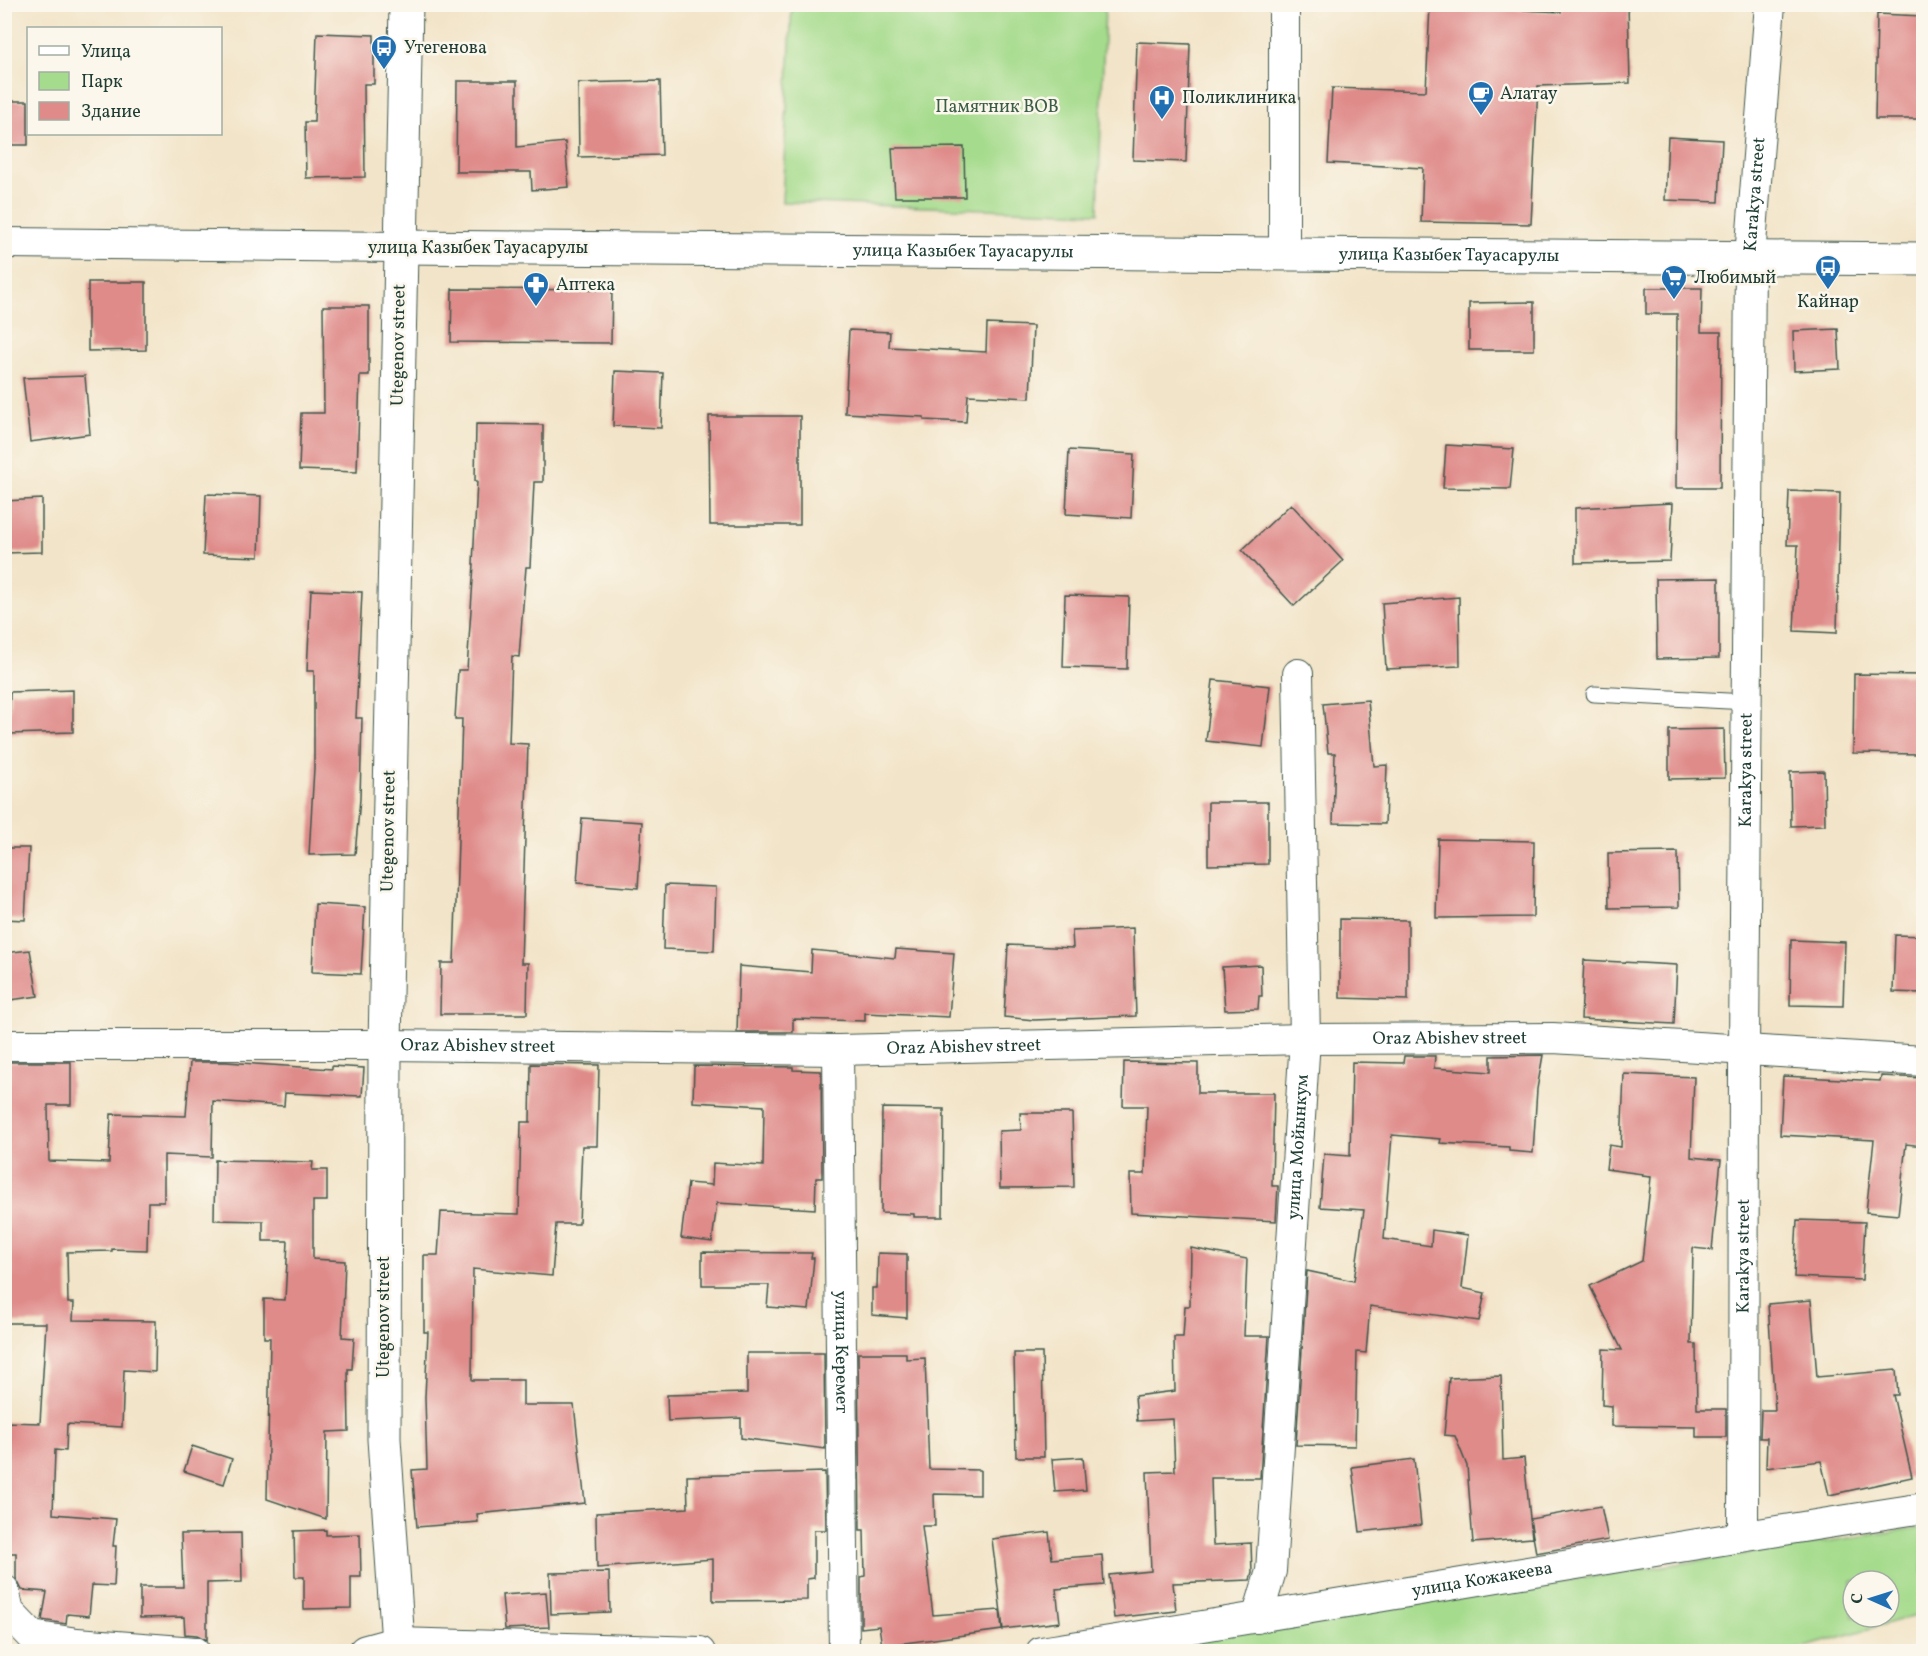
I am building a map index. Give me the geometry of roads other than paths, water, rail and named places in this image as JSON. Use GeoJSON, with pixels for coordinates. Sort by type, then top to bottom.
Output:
{"type":"FeatureCollection","features":[{"type":"Feature","properties":{"kind":"street","name":"Utegenov street"},"geometry":{"type":"LineString","coordinates":[[404,1647],[384,1439],[385,1045],[406,4]]}},
{"type":"Feature","properties":{"kind":"street"},"geometry":{"type":"LineString","coordinates":[[1284,4],[1284,253]]}},
{"type":"Feature","properties":{"kind":"street","name":"Karakya street"},"geometry":{"type":"LineString","coordinates":[[1743,1535],[1750,257],[1770,4]]}},
{"type":"Feature","properties":{"kind":"street","name":"улица Казыбек Тауасарулы"},"geometry":{"type":"LineString","coordinates":[[4,243],[1923,259]]}},
{"type":"Feature","properties":{"kind":"street","name":"улица Мойынкум"},"geometry":{"type":"LineString","coordinates":[[1257,1618],[1271,1571],[1305,1039],[1298,674]]}},
{"type":"Feature","properties":{"kind":"street","name":"Oraz Abishev street"},"geometry":{"type":"LineString","coordinates":[[4,1045],[385,1045],[838,1050],[1305,1039],[1553,1038],[1923,1061]]}},
{"type":"Feature","properties":{"kind":"street","name":"улица Керемет"},"geometry":{"type":"LineString","coordinates":[[838,1050],[844,1652]]}},
{"type":"Feature","properties":{"kind":"street","name":"улица Кожакеева"},"geometry":{"type":"LineString","coordinates":[[1041,1652],[1257,1618],[1743,1535],[1923,1508]]}},
{"type":"Feature","properties":{"kind":"street"},"geometry":{"type":"LineString","coordinates":[[4,1590],[9,1612],[32,1636],[77,1643],[195,1652]]}},
{"type":"Feature","properties":{"kind":"street"},"geometry":{"type":"LineString","coordinates":[[365,1652],[404,1647],[700,1652]]}},
{"type":"Feature","properties":{"kind":"lane"},"geometry":{"type":"LineString","coordinates":[[1594,694],[1747,702]]}},
{"type":"Feature","properties":{"kind":"place","name":"Утегенова"},"geometry":{"type":"Point","coordinates":[384,71]}},
{"type":"Feature","properties":{"kind":"place","name":"Алатау"},"geometry":{"type":"Point","coordinates":[1481,117]}},
{"type":"Feature","properties":{"kind":"place","name":"Поликлиника"},"geometry":{"type":"Point","coordinates":[1162,121]}},
{"type":"Feature","properties":{"kind":"place","name":"Кайнар"},"geometry":{"type":"Point","coordinates":[1828,291]}},
{"type":"Feature","properties":{"kind":"place","name":"Любимый"},"geometry":{"type":"Point","coordinates":[1674,301]}},
{"type":"Feature","properties":{"kind":"place","name":"Аптека"},"geometry":{"type":"Point","coordinates":[536,308]}},
{"type":"Feature","properties":{"kind":"park label","name":"Памятник ВОВ"},"geometry":{"type":"Point","coordinates":[997,107]}}]}
